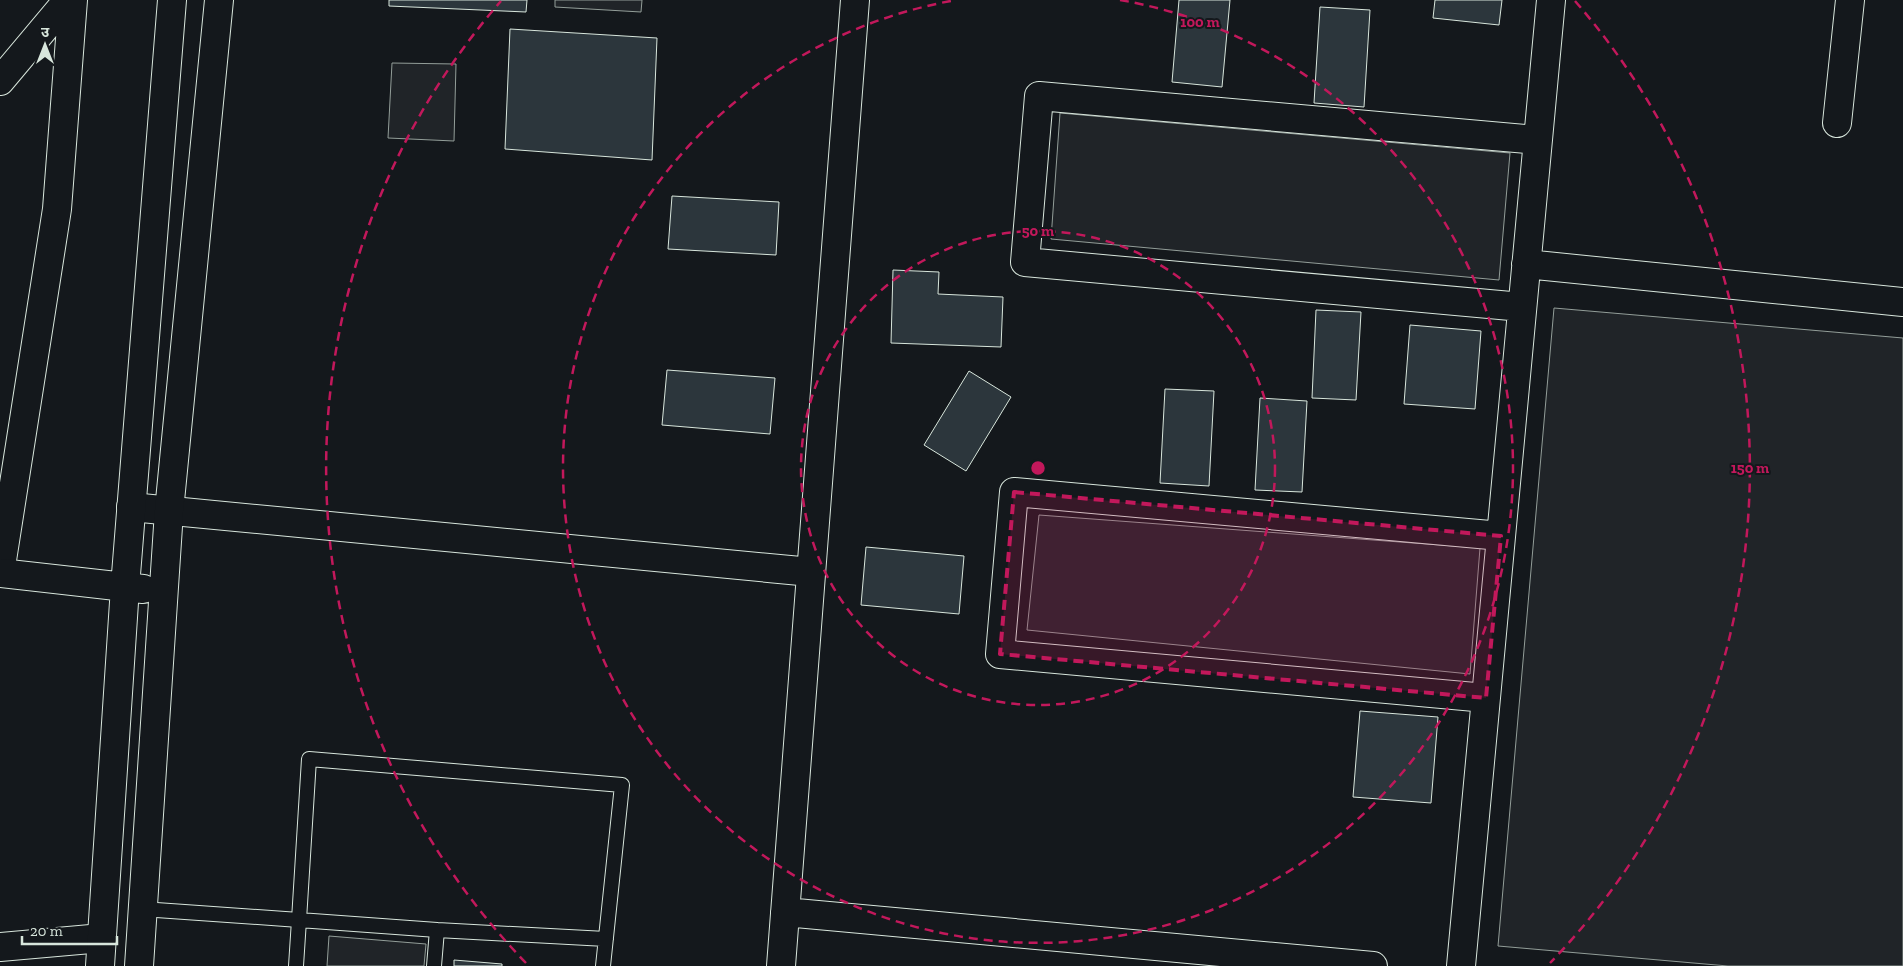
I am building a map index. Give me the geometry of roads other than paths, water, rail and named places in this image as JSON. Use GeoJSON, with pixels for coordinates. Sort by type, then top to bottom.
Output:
{"type":"FeatureCollection","features":[{"type":"Feature","properties":{"kind":"street"},"geometry":{"type":"LineString","coordinates":[[0,80],[68,0]]}},
{"type":"Feature","properties":{"kind":"street"},"geometry":{"type":"LineString","coordinates":[[73,0],[57,209],[0,573],[163,591]]}},
{"type":"Feature","properties":{"kind":"street"},"geometry":{"type":"LineString","coordinates":[[100,966],[125,587],[172,0]]}},
{"type":"Feature","properties":{"kind":"street"},"geometry":{"type":"LineString","coordinates":[[139,966],[163,591],[219,0]]}},
{"type":"Feature","properties":{"kind":"street"},"geometry":{"type":"LineString","coordinates":[[781,966],[855,0]]}},
{"type":"Feature","properties":{"kind":"street"},"geometry":{"type":"LineString","coordinates":[[1461,966],[1550,0]]}},
{"type":"Feature","properties":{"kind":"street"},"geometry":{"type":"LineString","coordinates":[[1837,124],[1850,0]]}},
{"type":"Feature","properties":{"kind":"street"},"geometry":{"type":"LineString","coordinates":[[1522,306],[1025,262],[1039,96],[1538,140]]}},
{"type":"Feature","properties":{"kind":"street"},"geometry":{"type":"LineString","coordinates":[[1526,264],[1903,302]]}},
{"type":"Feature","properties":{"kind":"street"},"geometry":{"type":"LineString","coordinates":[[1486,698],[1000,654],[1014,492],[1501,536]]}},
{"type":"Feature","properties":{"kind":"street"},"geometry":{"type":"LineString","coordinates":[[131,507],[811,572]]}},
{"type":"Feature","properties":{"kind":"street"},"geometry":{"type":"LineString","coordinates":[[785,912],[1373,966]]}},
{"type":"Feature","properties":{"kind":"street"},"geometry":{"type":"LineString","coordinates":[[0,947],[102,938]]}},
{"type":"Feature","properties":{"kind":"lane"},"geometry":{"type":"LineString","coordinates":[[296,966],[309,759],[622,785],[603,966]]}},
{"type":"Feature","properties":{"kind":"lane"},"geometry":{"type":"LineString","coordinates":[[142,909],[437,930],[606,939]]}},
{"type":"Feature","properties":{"kind":"lane"},"geometry":{"type":"LineString","coordinates":[[434,966],[437,930]]}}]}
